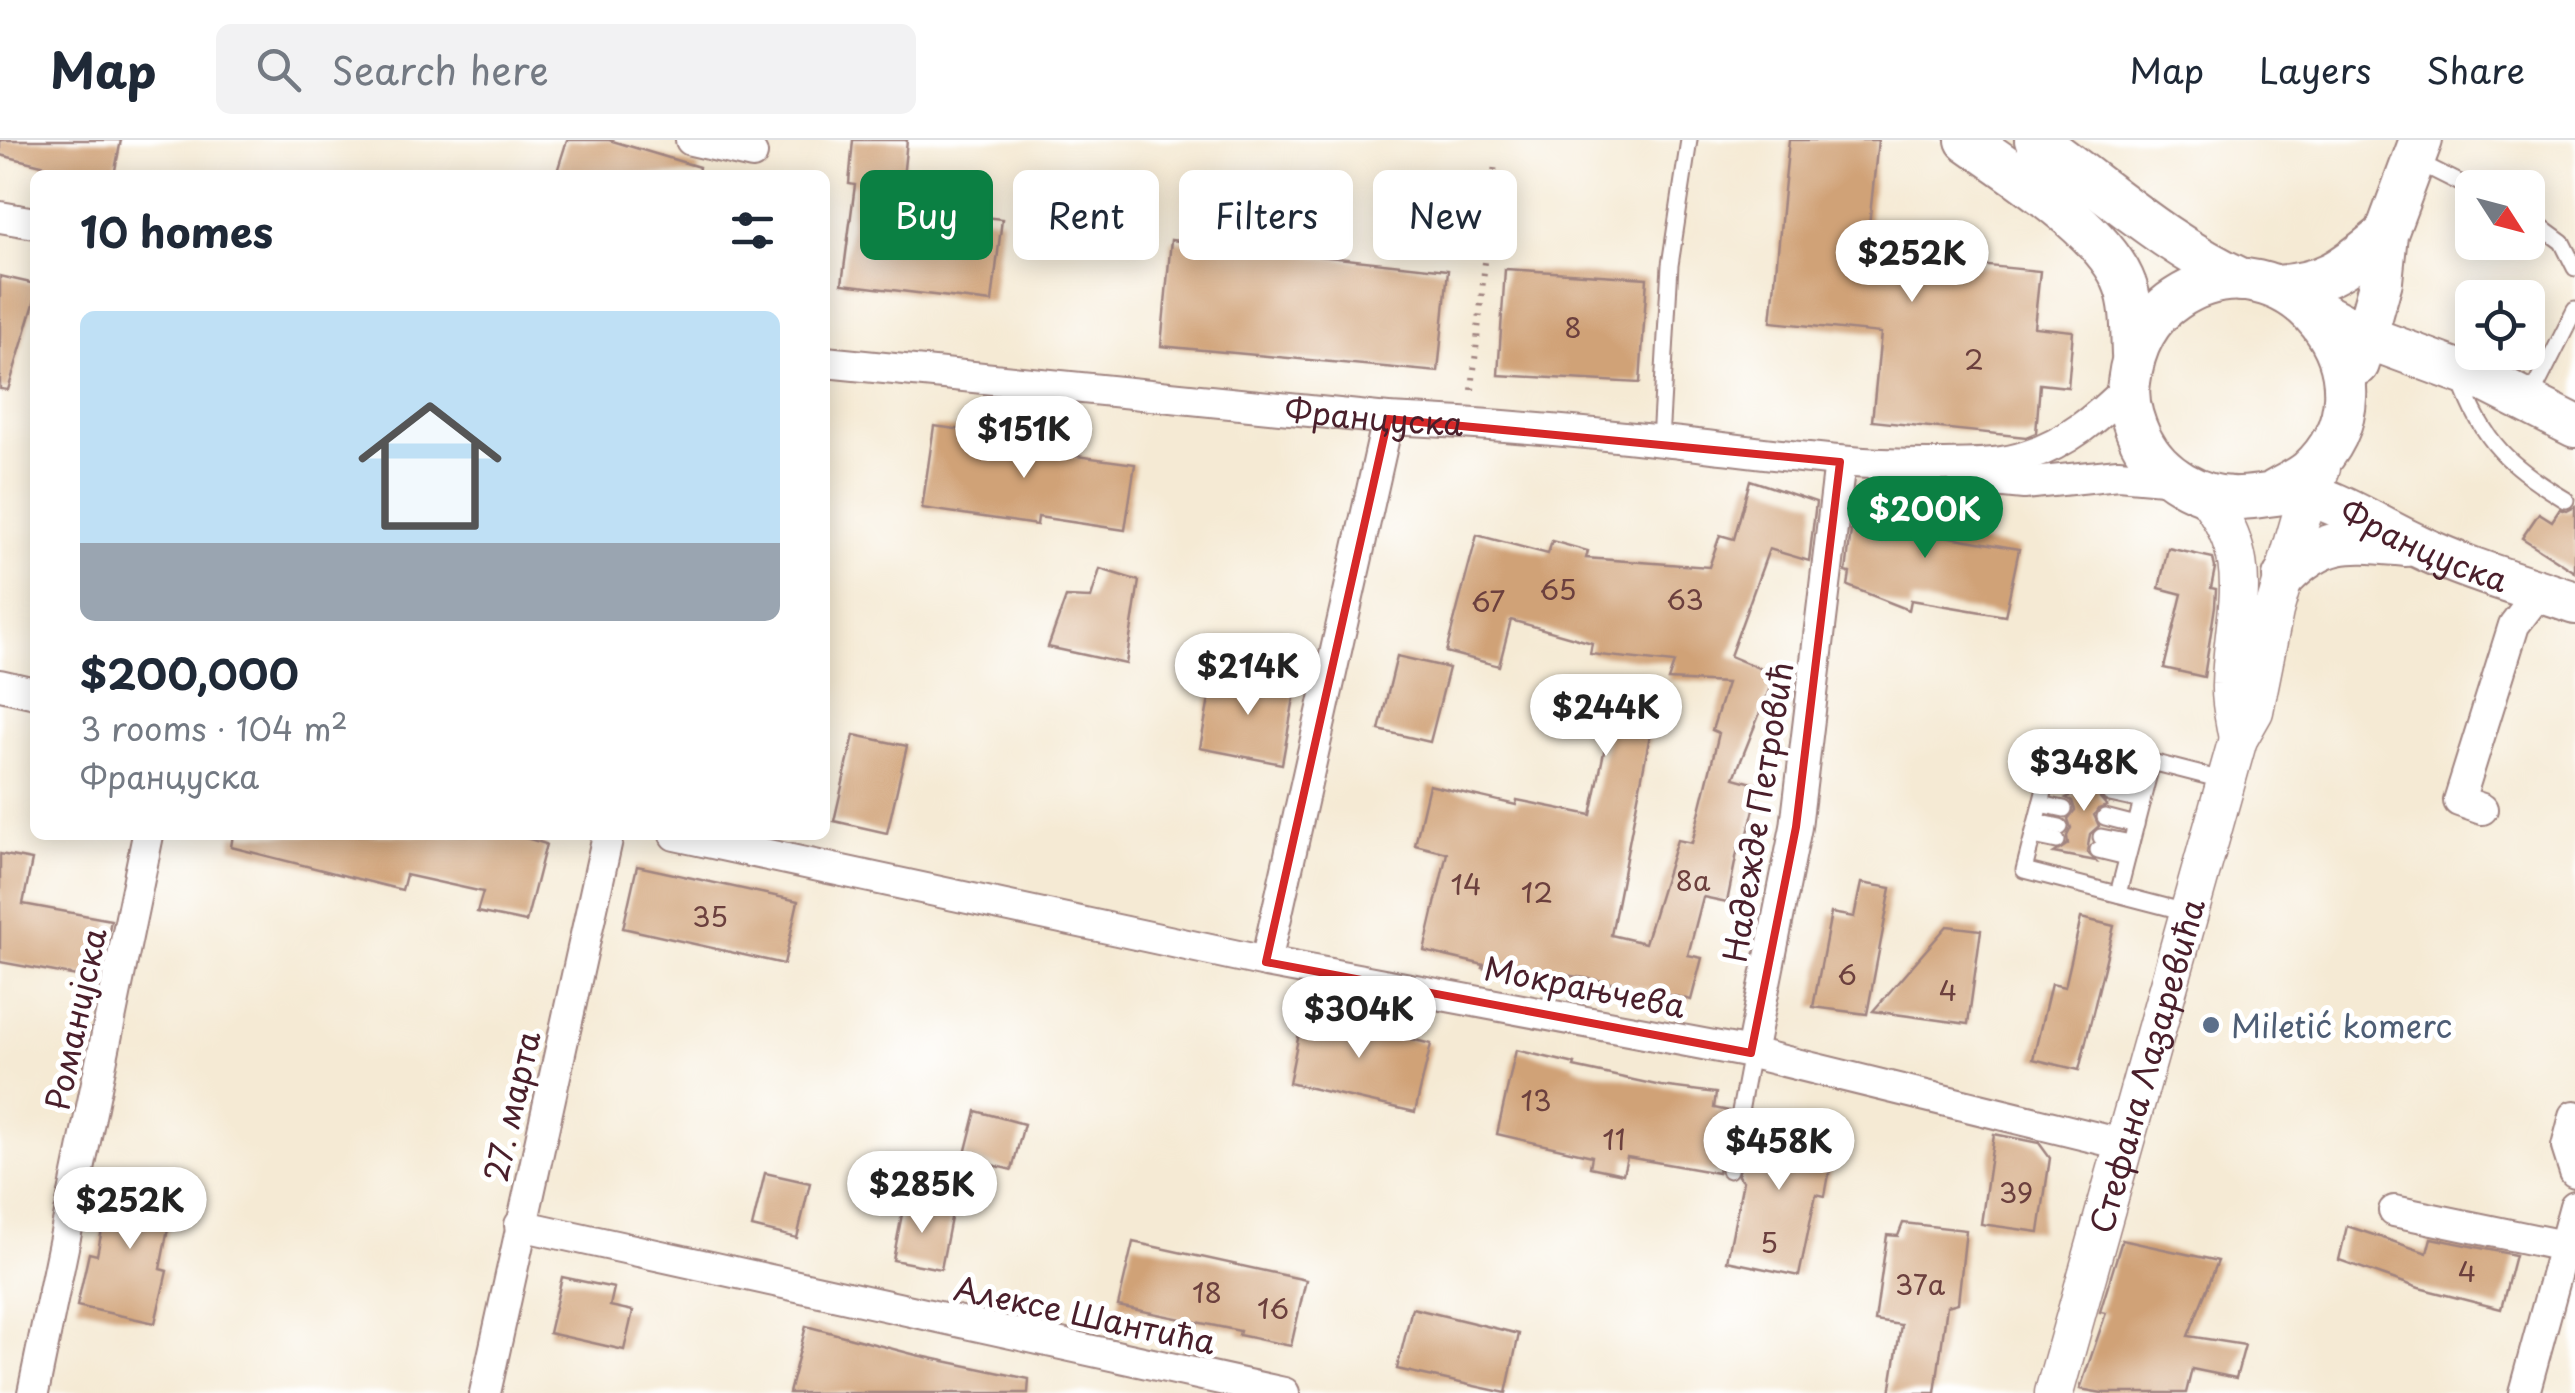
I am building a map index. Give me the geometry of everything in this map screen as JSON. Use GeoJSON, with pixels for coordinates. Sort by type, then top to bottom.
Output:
{"type":"FeatureCollection","features":[{"type":"Feature","properties":{"kind":"main road"},"geometry":{"type":"LineString","coordinates":[[1967,140],[2060,208],[2120,272],[2131,312],[2133,423],[2148,454],[2189,486],[2240,498],[2293,493],[2338,425],[2366,337],[2380,281],[2386,234],[2417,150]]}},
{"type":"Feature","properties":{"kind":"main road"},"geometry":{"type":"LineString","coordinates":[[2036,140],[2206,263],[2275,291],[2366,337],[2473,377],[2575,426]]}},
{"type":"Feature","properties":{"kind":"main road"},"geometry":{"type":"LineString","coordinates":[[2130,371],[2150,323],[2176,299],[2207,284],[2275,291],[2308,285],[2330,275],[2386,234]]}},
{"type":"Feature","properties":{"kind":"main road"},"geometry":{"type":"LineString","coordinates":[[2380,281],[2410,324],[2473,377]]}},
{"type":"Feature","properties":{"kind":"main road"},"geometry":{"type":"LineString","coordinates":[[2275,291],[2332,335],[2344,370],[2338,425]]}},
{"type":"Feature","properties":{"kind":"main road","name":"Француска"},"geometry":{"type":"LineString","coordinates":[[2293,493],[2350,510],[2418,546],[2557,597]]}},
{"type":"Feature","properties":{"kind":"main road"},"geometry":{"type":"LineString","coordinates":[[2284,577],[2305,556],[2323,546],[2350,542],[2418,546]]}},
{"type":"Feature","properties":{"kind":"street"},"geometry":{"type":"LineString","coordinates":[[691,140],[752,156]]}},
{"type":"Feature","properties":{"kind":"street"},"geometry":{"type":"LineString","coordinates":[[0,217],[30,223]]}},
{"type":"Feature","properties":{"kind":"street","name":"Француска"},"geometry":{"type":"LineString","coordinates":[[830,362],[1388,418],[1660,440],[1840,462],[1923,465],[1987,464],[2028,456],[2090,423],[2130,371]]}},
{"type":"Feature","properties":{"kind":"street"},"geometry":{"type":"LineString","coordinates":[[1266,962],[1388,418]]}},
{"type":"Feature","properties":{"kind":"street","name":"Надежде Петровић"},"geometry":{"type":"LineString","coordinates":[[1751,1053],[1796,827],[1840,462]]}},
{"type":"Feature","properties":{"kind":"street","name":"Француска"},"geometry":{"type":"LineString","coordinates":[[1923,465],[1954,476],[1993,482],[2053,483],[2118,474],[2189,486]]}},
{"type":"Feature","properties":{"kind":"street","name":"Стефана Лазаревића"},"geometry":{"type":"LineString","coordinates":[[2189,486],[2221,515],[2236,553],[2240,600],[2230,686],[2238,739]]}},
{"type":"Feature","properties":{"kind":"street","name":"Стефана Лазаревића"},"geometry":{"type":"LineString","coordinates":[[2054,1393],[2238,739],[2254,711],[2284,577],[2293,493]]}},
{"type":"Feature","properties":{"kind":"street"},"geometry":{"type":"LineString","coordinates":[[2482,809],[2458,801],[2514,625],[2557,597]]}},
{"type":"Feature","properties":{"kind":"street"},"geometry":{"type":"LineString","coordinates":[[0,685],[30,692]]}},
{"type":"Feature","properties":{"kind":"street","name":"Романијска"},"geometry":{"type":"LineString","coordinates":[[33,1393],[147,840]]}},
{"type":"Feature","properties":{"kind":"street","name":"27. марта"},"geometry":{"type":"LineString","coordinates":[[484,1393],[607,840]]}},
{"type":"Feature","properties":{"kind":"street","name":"Мокрањчева"},"geometry":{"type":"LineString","coordinates":[[698,840],[1266,962],[1751,1053],[2126,1145]]}},
{"type":"Feature","properties":{"kind":"street"},"geometry":{"type":"LineString","coordinates":[[2575,1116],[2568,1147],[2575,1172]]}},
{"type":"Feature","properties":{"kind":"street"},"geometry":{"type":"LineString","coordinates":[[2524,1393],[2575,1206]]}},
{"type":"Feature","properties":{"kind":"street"},"geometry":{"type":"LineString","coordinates":[[2394,1211],[2564,1246]]}},
{"type":"Feature","properties":{"kind":"street","name":"Алексе Шантића"},"geometry":{"type":"LineString","coordinates":[[520,1225],[1284,1393]]}},
{"type":"Feature","properties":{"kind":"lane"},"geometry":{"type":"LineString","coordinates":[[1660,440],[1670,265],[1689,140]]}},
{"type":"Feature","properties":{"kind":"lane"},"geometry":{"type":"LineString","coordinates":[[2417,150],[2455,176]]}},
{"type":"Feature","properties":{"kind":"lane"},"geometry":{"type":"LineString","coordinates":[[2545,230],[2562,242],[2575,268]]}},
{"type":"Feature","properties":{"kind":"lane"},"geometry":{"type":"LineString","coordinates":[[2528,402],[2575,310]]}},
{"type":"Feature","properties":{"kind":"lane"},"geometry":{"type":"LineString","coordinates":[[2473,377],[2478,425],[2496,449],[2566,500]]}},
{"type":"Feature","properties":{"kind":"lane"},"geometry":{"type":"LineString","coordinates":[[2190,912],[2024,870],[2058,738],[2226,781]]}},
{"type":"Feature","properties":{"kind":"lane"},"geometry":{"type":"LineString","coordinates":[[2118,894],[2152,762]]}},
{"type":"Feature","properties":{"kind":"lane"},"geometry":{"type":"LineString","coordinates":[[2048,780],[2069,785]]}},
{"type":"Feature","properties":{"kind":"lane"},"geometry":{"type":"LineString","coordinates":[[2110,794],[2142,801]]}},
{"type":"Feature","properties":{"kind":"lane"},"geometry":{"type":"LineString","coordinates":[[2041,804],[2064,808]]}},
{"type":"Feature","properties":{"kind":"lane"},"geometry":{"type":"LineString","coordinates":[[2104,817],[2136,824]]}},
{"type":"Feature","properties":{"kind":"lane"},"geometry":{"type":"LineString","coordinates":[[2035,829],[2058,834]]}},
{"type":"Feature","properties":{"kind":"lane"},"geometry":{"type":"LineString","coordinates":[[2099,844],[2129,850]]}},
{"type":"Feature","properties":{"kind":"lane","name":"Надежде Петровић"},"geometry":{"type":"LineString","coordinates":[[1729,1170],[1751,1053]]}},
{"type":"Feature","properties":{"kind":"path"},"geometry":{"type":"LineString","coordinates":[[1468,422],[1494,163]]}},
{"type":"Feature","properties":{"kind":"highlighted area"},"geometry":{"type":"Polygon","coordinates":[[[1388,419],[1840,462],[1796,827],[1751,1053],[1266,962],[1388,419]]]}},
{"type":"Feature","properties":{"kind":"building"},"geometry":{"type":"Polygon","coordinates":[[[0,140],[121,140],[115,170],[49,170],[50,167],[0,155],[0,140]]]}},
{"type":"Feature","properties":{"kind":"building"},"geometry":{"type":"Polygon","coordinates":[[[567,140],[609,140],[699,167],[699,170],[558,170],[567,140]]]}},
{"type":"Feature","properties":{"kind":"building"},"geometry":{"type":"Polygon","coordinates":[[[853,140],[907,140],[904,170],[860,170],[860,260],[993,260],[993,218],[1002,219],[992,302],[842,284],[855,185],[849,184],[853,140]]]}},
{"type":"Feature","properties":{"kind":"building"},"geometry":{"type":"Polygon","coordinates":[[[1789,140],[1878,140],[1866,254],[2040,271],[2034,327],[2073,331],[2068,387],[2040,384],[2036,433],[2026,437],[1872,421],[1881,333],[1771,322],[1789,140]]]}},
{"type":"Feature","properties":{"kind":"building"},"geometry":{"type":"Polygon","coordinates":[[[1171,240],[1179,241],[1179,260],[1353,260],[1448,270],[1438,372],[1161,346],[1171,240]]]}},
{"type":"Feature","properties":{"kind":"building"},"geometry":{"type":"Polygon","coordinates":[[[1505,269],[1647,278],[1640,383],[1498,375],[1505,269]]]}},
{"type":"Feature","properties":{"kind":"building"},"geometry":{"type":"Polygon","coordinates":[[[0,276],[30,283],[30,317],[8,390],[0,389],[0,276]]]}},
{"type":"Feature","properties":{"kind":"building"},"geometry":{"type":"Polygon","coordinates":[[[934,426],[1049,442],[1047,452],[1135,464],[1125,530],[1038,517],[1037,525],[922,508],[934,426]]]}},
{"type":"Feature","properties":{"kind":"building"},"geometry":{"type":"Polygon","coordinates":[[[1750,480],[1816,502],[1809,561],[1769,549],[1730,656],[1792,682],[1791,686],[1771,685],[1734,778],[1760,785],[1744,849],[1738,848],[1727,902],[1703,897],[1688,955],[1702,958],[1691,1000],[1559,974],[1557,982],[1483,968],[1484,965],[1424,951],[1447,853],[1415,845],[1429,785],[1516,805],[1517,800],[1591,815],[1609,727],[1650,735],[1611,935],[1645,943],[1677,840],[1692,843],[1719,733],[1712,730],[1727,683],[1668,680],[1674,663],[1590,654],[1592,643],[1511,620],[1499,666],[1446,652],[1477,535],[1548,554],[1552,541],[1588,551],[1586,558],[1709,567],[1720,535],[1734,539],[1750,480]]]}},
{"type":"Feature","properties":{"kind":"building"},"geometry":{"type":"Polygon","coordinates":[[[1864,493],[1933,512],[1927,533],[2019,549],[2005,616],[1911,600],[1909,610],[1848,586],[1853,514],[1860,516],[1864,493]]]}},
{"type":"Feature","properties":{"kind":"building"},"geometry":{"type":"Polygon","coordinates":[[[2575,507],[2575,572],[2522,538],[2539,513],[2552,521],[2560,509],[2575,507]]]}},
{"type":"Feature","properties":{"kind":"building"},"geometry":{"type":"Polygon","coordinates":[[[2168,548],[2213,558],[2211,588],[2216,589],[2215,606],[2204,677],[2164,668],[2182,594],[2159,588],[2168,548]]]}},
{"type":"Feature","properties":{"kind":"building"},"geometry":{"type":"Polygon","coordinates":[[[1100,569],[1139,581],[1126,664],[1048,647],[1066,597],[1091,598],[1100,569]]]}},
{"type":"Feature","properties":{"kind":"building"},"geometry":{"type":"Polygon","coordinates":[[[1397,656],[1449,668],[1430,742],[1379,730],[1397,656]]]}},
{"type":"Feature","properties":{"kind":"building"},"geometry":{"type":"Polygon","coordinates":[[[1214,672],[1296,687],[1282,764],[1200,748],[1214,672]]]}},
{"type":"Feature","properties":{"kind":"building"},"geometry":{"type":"Polygon","coordinates":[[[854,735],[907,746],[887,833],[834,821],[854,735]]]}},
{"type":"Feature","properties":{"kind":"building"},"geometry":{"type":"Polygon","coordinates":[[[2072,770],[2113,779],[2099,791],[2107,806],[2094,815],[2099,826],[2090,834],[2087,852],[2096,861],[2054,853],[2068,844],[2068,819],[2075,810],[2066,798],[2080,787],[2072,770]]]}},
{"type":"Feature","properties":{"kind":"building"},"geometry":{"type":"Polygon","coordinates":[[[232,840],[533,840],[546,844],[526,922],[477,912],[483,892],[406,875],[402,890],[231,847],[232,840]]]}},
{"type":"Feature","properties":{"kind":"building"},"geometry":{"type":"Polygon","coordinates":[[[0,854],[32,860],[23,904],[111,920],[99,980],[0,962],[0,854]]]}},
{"type":"Feature","properties":{"kind":"building"},"geometry":{"type":"Polygon","coordinates":[[[637,866],[798,901],[784,964],[623,928],[637,866]]]}},
{"type":"Feature","properties":{"kind":"building"},"geometry":{"type":"Polygon","coordinates":[[[1861,883],[1891,888],[1867,1014],[1813,1007],[1831,913],[1854,917],[1861,883]]]}},
{"type":"Feature","properties":{"kind":"building"},"geometry":{"type":"Polygon","coordinates":[[[2081,918],[2114,926],[2079,1070],[2033,1059],[2051,984],[2065,987],[2081,918]]]}},
{"type":"Feature","properties":{"kind":"building"},"geometry":{"type":"Polygon","coordinates":[[[1947,926],[1981,930],[1968,1024],[1873,1011],[1947,926]]]}},
{"type":"Feature","properties":{"kind":"building"},"geometry":{"type":"Polygon","coordinates":[[[1304,1009],[1362,1020],[1361,1027],[1431,1044],[1415,1112],[1289,1083],[1304,1009]]]}},
{"type":"Feature","properties":{"kind":"building"},"geometry":{"type":"Polygon","coordinates":[[[1516,1050],[1661,1086],[1716,1093],[1714,1108],[1729,1111],[1718,1173],[1627,1157],[1623,1174],[1590,1167],[1592,1156],[1497,1134],[1516,1050]]]}},
{"type":"Feature","properties":{"kind":"building"},"geometry":{"type":"Polygon","coordinates":[[[976,1111],[1024,1124],[1012,1170],[964,1158],[976,1111]]]}},
{"type":"Feature","properties":{"kind":"building"},"geometry":{"type":"Polygon","coordinates":[[[1751,1115],[1837,1131],[1825,1196],[1816,1194],[1799,1276],[1727,1261],[1751,1115]]]}},
{"type":"Feature","properties":{"kind":"building"},"geometry":{"type":"Polygon","coordinates":[[[1994,1134],[2039,1143],[2050,1158],[2039,1232],[1981,1224],[1994,1134]]]}},
{"type":"Feature","properties":{"kind":"building"},"geometry":{"type":"Polygon","coordinates":[[[765,1173],[810,1183],[797,1238],[752,1227],[765,1173]]]}},
{"type":"Feature","properties":{"kind":"building"},"geometry":{"type":"Polygon","coordinates":[[[113,1175],[176,1188],[160,1269],[167,1271],[155,1323],[77,1306],[89,1253],[97,1255],[113,1175]]]}},
{"type":"Feature","properties":{"kind":"building"},"geometry":{"type":"Polygon","coordinates":[[[904,1204],[952,1213],[941,1269],[893,1260],[904,1204]]]}},
{"type":"Feature","properties":{"kind":"building"},"geometry":{"type":"Polygon","coordinates":[[[1903,1223],[1966,1230],[1958,1303],[1947,1306],[1935,1393],[1890,1393],[1901,1325],[1875,1321],[1887,1235],[1898,1236],[1903,1223]]]}},
{"type":"Feature","properties":{"kind":"building"},"geometry":{"type":"Polygon","coordinates":[[[2347,1226],[2427,1253],[2431,1238],[2515,1255],[2501,1309],[2419,1288],[2339,1260],[2347,1226]]]}},
{"type":"Feature","properties":{"kind":"building"},"geometry":{"type":"Polygon","coordinates":[[[2122,1240],[2218,1261],[2188,1336],[2245,1345],[2236,1378],[2192,1369],[2186,1393],[2102,1393],[2080,1389],[2106,1313],[2100,1312],[2122,1240]]]}},
{"type":"Feature","properties":{"kind":"building"},"geometry":{"type":"Polygon","coordinates":[[[1133,1242],[1306,1280],[1291,1346],[1239,1335],[1240,1331],[1118,1306],[1133,1242]]]}},
{"type":"Feature","properties":{"kind":"building"},"geometry":{"type":"Polygon","coordinates":[[[562,1277],[614,1288],[610,1306],[633,1311],[624,1350],[549,1333],[562,1277]]]}},
{"type":"Feature","properties":{"kind":"building"},"geometry":{"type":"Polygon","coordinates":[[[1412,1308],[1519,1334],[1506,1393],[1397,1369],[1412,1308]]]}},
{"type":"Feature","properties":{"kind":"building"},"geometry":{"type":"Polygon","coordinates":[[[806,1326],[1029,1379],[1028,1393],[789,1393],[806,1326]]]}},
{"type":"Feature","properties":{"kind":"place","name":"Miletić komerc"},"geometry":{"type":"Point","coordinates":[2211,1025]}}]}
